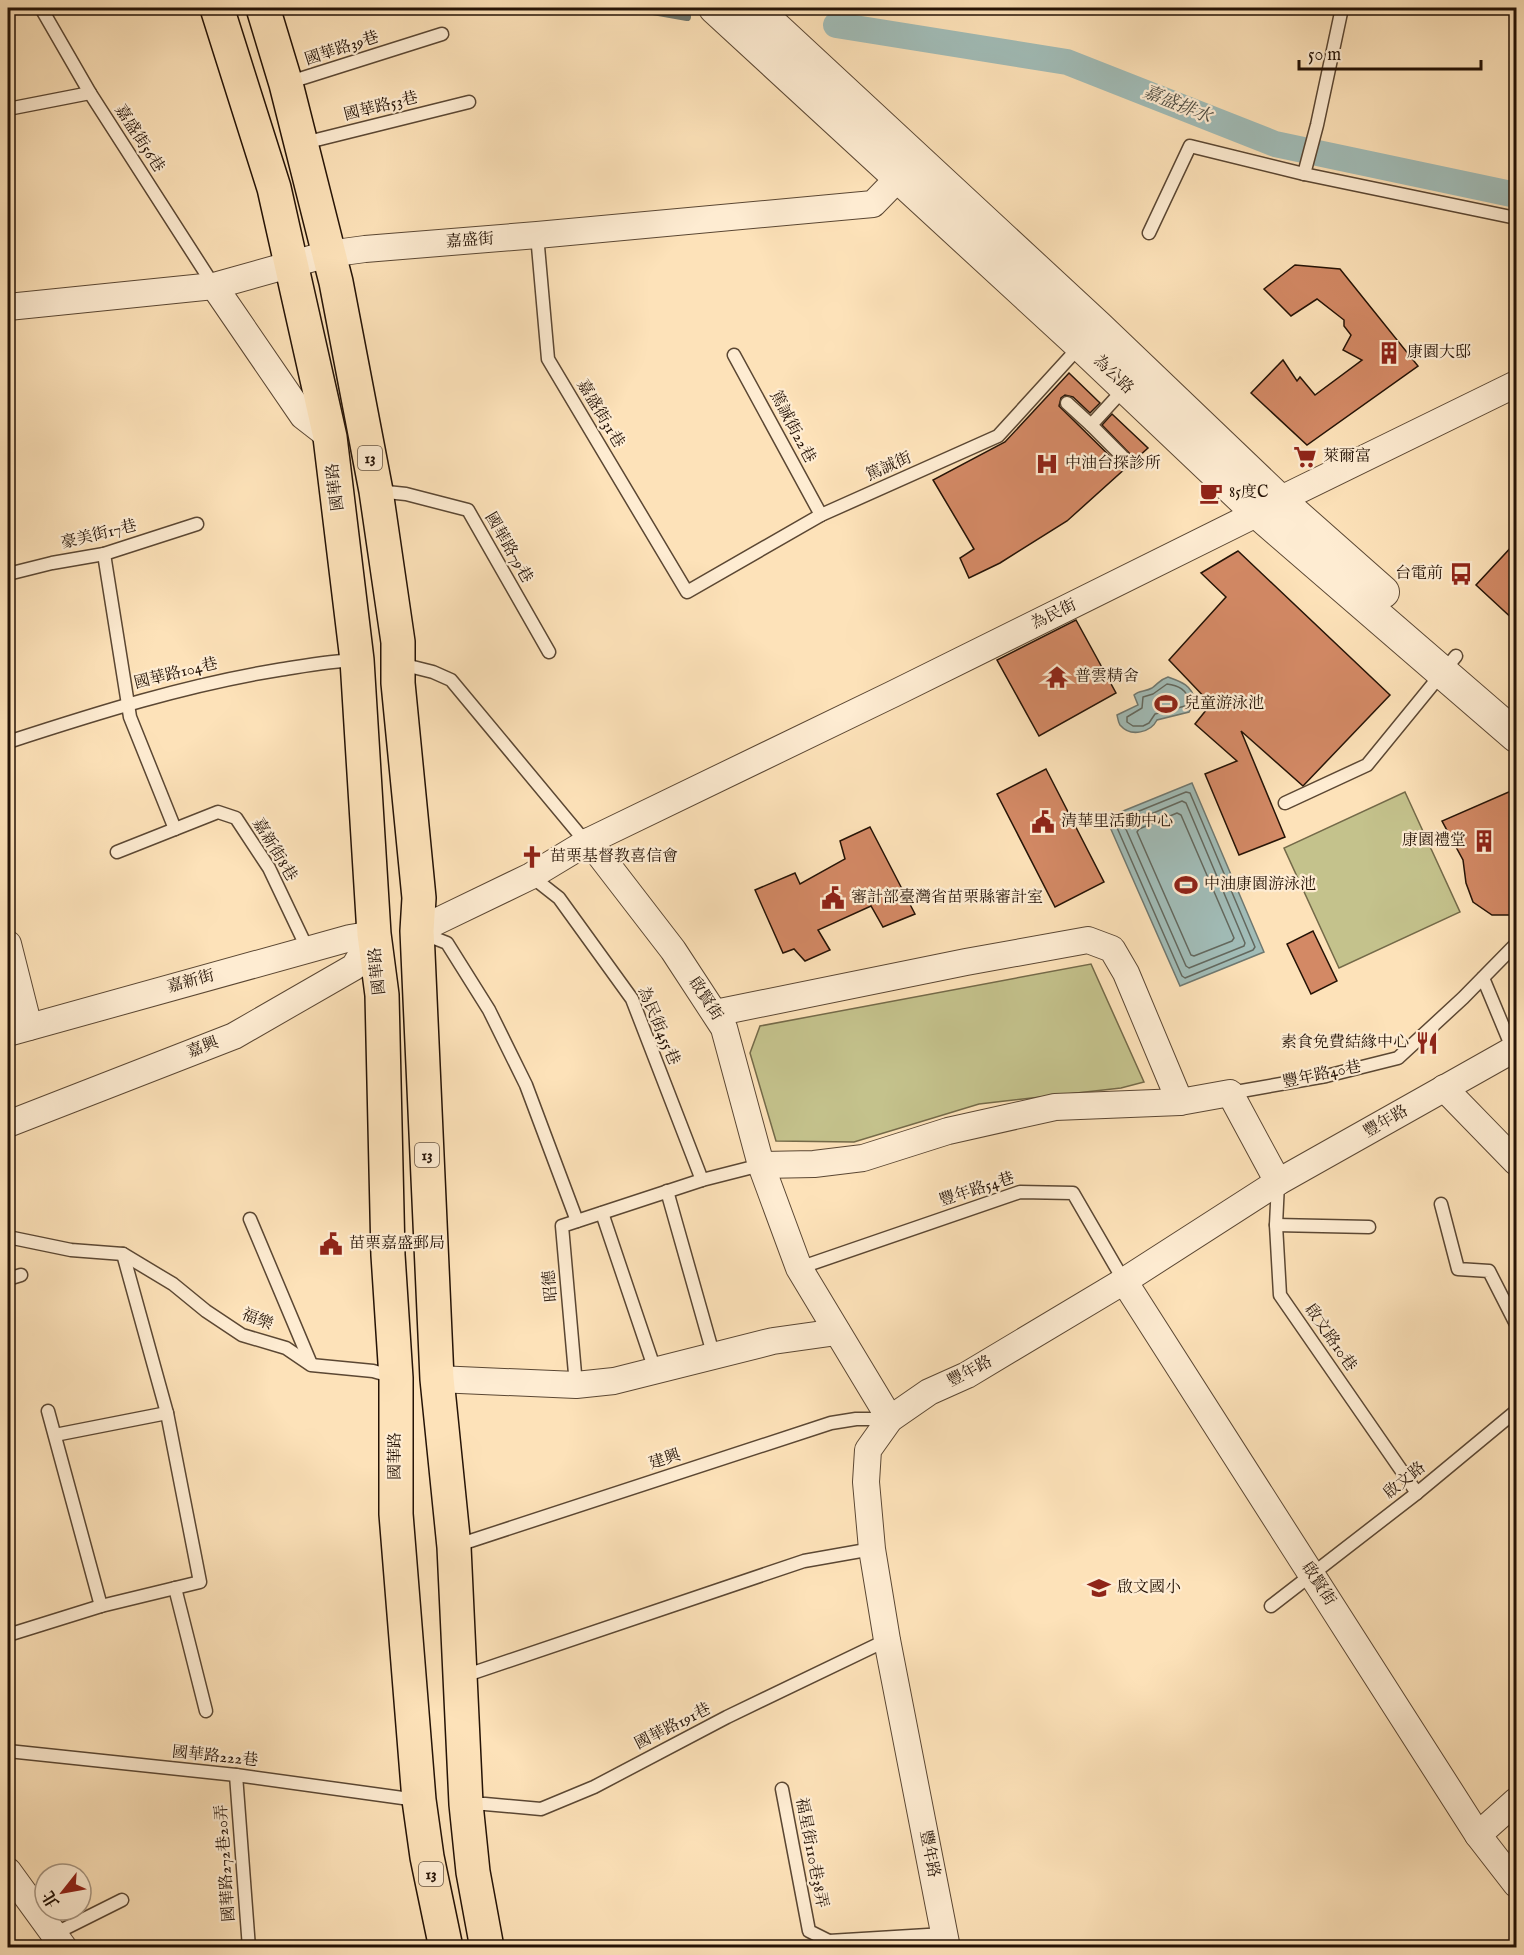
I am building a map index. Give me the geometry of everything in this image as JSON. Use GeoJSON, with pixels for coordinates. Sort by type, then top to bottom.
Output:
{"type":"FeatureCollection","features":[{"type":"Feature","properties":{"kind":"main road","name":"國華路"},"geometry":{"type":"LineString","coordinates":[[217,8],[274,188],[330,437],[357,660],[374,934],[382,995],[388,1255],[396,1378],[396,1514],[419,1800],[427,1857],[446,1947]]}},
{"type":"Feature","properties":{"kind":"main road","name":"13"},"geometry":{"type":"LineString","coordinates":[[263,8],[302,143],[336,282],[376,491],[398,642],[399,700],[419,898],[417,931],[437,1379],[454,1546],[466,1804],[473,1872],[487,1947]]}},
{"type":"Feature","properties":{"kind":"main road"},"geometry":{"type":"LineString","coordinates":[[357,660],[399,664]]}},
{"type":"Feature","properties":{"kind":"main road"},"geometry":{"type":"LineString","coordinates":[[374,934],[417,931]]}},
{"type":"Feature","properties":{"kind":"main road"},"geometry":{"type":"LineString","coordinates":[[396,1378],[437,1379]]}},
{"type":"Feature","properties":{"kind":"main road"},"geometry":{"type":"LineString","coordinates":[[419,1800],[466,1804]]}},
{"type":"Feature","properties":{"kind":"street","name":"為公路"},"geometry":{"type":"LineString","coordinates":[[715,8],[908,168],[1269,506]]}},
{"type":"Feature","properties":{"kind":"street","name":"為公路"},"geometry":{"type":"LineString","coordinates":[[754,8],[908,168]]}},
{"type":"Feature","properties":{"kind":"street","name":"嘉盛街"},"geometry":{"type":"LineString","coordinates":[[8,307],[214,286],[328,254],[365,249],[537,236],[873,204],[908,168]]}},
{"type":"Feature","properties":{"kind":"street"},"geometry":{"type":"LineString","coordinates":[[214,286],[303,416],[330,437]]}},
{"type":"Feature","properties":{"kind":"street","name":"為公路"},"geometry":{"type":"LineString","coordinates":[[1089,336],[1126,387],[1269,506],[1449,664],[1516,736]]}},
{"type":"Feature","properties":{"kind":"street","name":"為民街"},"geometry":{"type":"LineString","coordinates":[[417,931],[531,876],[589,841],[979,652],[1516,384]]}},
{"type":"Feature","properties":{"kind":"street","name":"為公路"},"geometry":{"type":"LineString","coordinates":[[1449,664],[1516,710]]}},
{"type":"Feature","properties":{"kind":"street","name":"啟賢街"},"geometry":{"type":"LineString","coordinates":[[589,841],[673,950],[724,1028],[761,1165],[799,1268],[890,1419]]}},
{"type":"Feature","properties":{"kind":"street","name":"嘉新街"},"geometry":{"type":"LineString","coordinates":[[18,1030],[374,934]]}},
{"type":"Feature","properties":{"kind":"street","name":"嘉興"},"geometry":{"type":"LineString","coordinates":[[8,1124],[234,1036],[354,967],[374,934]]}},
{"type":"Feature","properties":{"kind":"street"},"geometry":{"type":"LineString","coordinates":[[714,1013],[1088,940],[1112,949],[1126,973],[1180,1102]]}},
{"type":"Feature","properties":{"kind":"street"},"geometry":{"type":"LineString","coordinates":[[8,944],[18,1030]]}},
{"type":"Feature","properties":{"kind":"street","name":"豐年路"},"geometry":{"type":"LineString","coordinates":[[946,1941],[887,1640],[872,1549],[866,1482],[868,1450],[890,1419],[929,1392],[967,1376],[1124,1281],[1278,1182],[1515,1049]]}},
{"type":"Feature","properties":{"kind":"street"},"geometry":{"type":"LineString","coordinates":[[1444,1088],[1516,1162]]}},
{"type":"Feature","properties":{"kind":"street"},"geometry":{"type":"LineString","coordinates":[[761,1165],[814,1164],[863,1158],[948,1131],[1055,1107],[1180,1102],[1230,1093],[1278,1182]]}},
{"type":"Feature","properties":{"kind":"street","name":"啟賢街"},"geometry":{"type":"LineString","coordinates":[[1124,1281],[1478,1835],[1516,1884]]}},
{"type":"Feature","properties":{"kind":"street"},"geometry":{"type":"LineString","coordinates":[[437,1379],[576,1385],[614,1381],[773,1341],[837,1332]]}},
{"type":"Feature","properties":{"kind":"street"},"geometry":{"type":"LineString","coordinates":[[1478,1835],[1516,1801]]}},
{"type":"Feature","properties":{"kind":"street"},"geometry":{"type":"LineString","coordinates":[[8,1871],[59,1940]]}},
{"type":"Feature","properties":{"kind":"lane","name":"嘉盛街56巷"},"geometry":{"type":"LineString","coordinates":[[41,8],[90,93],[214,286]]}},
{"type":"Feature","properties":{"kind":"lane"},"geometry":{"type":"LineString","coordinates":[[1304,174],[1342,8]]}},
{"type":"Feature","properties":{"kind":"lane","name":"國華路39巷"},"geometry":{"type":"LineString","coordinates":[[286,84],[442,34]]}},
{"type":"Feature","properties":{"kind":"lane"},"geometry":{"type":"LineString","coordinates":[[8,109],[90,93]]}},
{"type":"Feature","properties":{"kind":"lane","name":"國華路53巷"},"geometry":{"type":"LineString","coordinates":[[302,143],[469,102]]}},
{"type":"Feature","properties":{"kind":"lane"},"geometry":{"type":"LineString","coordinates":[[1149,232],[1190,146],[1304,174],[1516,218]]}},
{"type":"Feature","properties":{"kind":"lane","name":"嘉盛街31巷"},"geometry":{"type":"LineString","coordinates":[[537,236],[548,359],[687,592]]}},
{"type":"Feature","properties":{"kind":"lane","name":"篤誠街"},"geometry":{"type":"LineString","coordinates":[[687,592],[821,515],[998,436],[1089,336]]}},
{"type":"Feature","properties":{"kind":"lane","name":"篤誠街22巷"},"geometry":{"type":"LineString","coordinates":[[735,355],[821,515]]}},
{"type":"Feature","properties":{"kind":"lane"},"geometry":{"type":"LineString","coordinates":[[1091,425],[1126,387]]}},
{"type":"Feature","properties":{"kind":"lane"},"geometry":{"type":"LineString","coordinates":[[1067,403],[1122,456]]}},
{"type":"Feature","properties":{"kind":"lane","name":"國華路79巷"},"geometry":{"type":"LineString","coordinates":[[376,491],[406,494],[468,510],[549,652]]}},
{"type":"Feature","properties":{"kind":"lane","name":"豪美街17巷"},"geometry":{"type":"LineString","coordinates":[[8,574],[104,554],[197,524]]}},
{"type":"Feature","properties":{"kind":"lane"},"geometry":{"type":"LineString","coordinates":[[104,554],[130,717],[175,829]]}},
{"type":"Feature","properties":{"kind":"lane","name":"國華路104巷"},"geometry":{"type":"LineString","coordinates":[[8,742],[127,704],[239,676],[336,661],[357,660]]}},
{"type":"Feature","properties":{"kind":"lane","name":"啟賢街"},"geometry":{"type":"LineString","coordinates":[[399,664],[433,672],[451,680],[579,834],[589,841]]}},
{"type":"Feature","properties":{"kind":"lane"},"geometry":{"type":"LineString","coordinates":[[1285,803],[1367,765],[1449,664]]}},
{"type":"Feature","properties":{"kind":"lane","name":"嘉新街8巷"},"geometry":{"type":"LineString","coordinates":[[117,852],[218,812],[236,818],[269,868],[308,950]]}},
{"type":"Feature","properties":{"kind":"lane","name":"為民街455巷"},"geometry":{"type":"LineString","coordinates":[[531,876],[559,898],[632,999],[702,1180]]}},
{"type":"Feature","properties":{"kind":"lane"},"geometry":{"type":"LineString","coordinates":[[417,931],[447,943],[489,1010],[526,1085],[577,1221],[702,1180],[761,1165]]}},
{"type":"Feature","properties":{"kind":"lane","name":"豐年路40巷"},"geometry":{"type":"LineString","coordinates":[[1230,1093],[1326,1076],[1398,1058],[1516,944]]}},
{"type":"Feature","properties":{"kind":"lane"},"geometry":{"type":"LineString","coordinates":[[1483,978],[1515,1049]]}},
{"type":"Feature","properties":{"kind":"lane","name":"啟文路10巷"},"geometry":{"type":"LineString","coordinates":[[1278,1182],[1276,1225],[1280,1295],[1417,1493]]}},
{"type":"Feature","properties":{"kind":"lane"},"geometry":{"type":"LineString","coordinates":[[667,1191],[714,1356]]}},
{"type":"Feature","properties":{"kind":"lane","name":"豐年路54巷"},"geometry":{"type":"LineString","coordinates":[[799,1268],[1020,1192],[1073,1193],[1124,1281]]}},
{"type":"Feature","properties":{"kind":"lane"},"geometry":{"type":"LineString","coordinates":[[1442,1204],[1458,1269],[1489,1271],[1516,1324]]}},
{"type":"Feature","properties":{"kind":"lane"},"geometry":{"type":"LineString","coordinates":[[602,1213],[655,1370]]}},
{"type":"Feature","properties":{"kind":"lane"},"geometry":{"type":"LineString","coordinates":[[250,1219],[311,1365]]}},
{"type":"Feature","properties":{"kind":"lane","name":"昭德"},"geometry":{"type":"LineString","coordinates":[[576,1385],[562,1226],[577,1221]]}},
{"type":"Feature","properties":{"kind":"lane"},"geometry":{"type":"LineString","coordinates":[[1276,1225],[1369,1227]]}},
{"type":"Feature","properties":{"kind":"lane","name":"福樂"},"geometry":{"type":"LineString","coordinates":[[8,1237],[71,1250],[123,1254],[173,1284],[206,1311],[242,1335],[286,1348],[311,1365],[373,1371],[396,1378]]}},
{"type":"Feature","properties":{"kind":"lane"},"geometry":{"type":"LineString","coordinates":[[8,1635],[101,1606],[200,1582],[167,1413],[123,1254]]}},
{"type":"Feature","properties":{"kind":"lane"},"geometry":{"type":"LineString","coordinates":[[8,1279],[21,1275]]}},
{"type":"Feature","properties":{"kind":"lane"},"geometry":{"type":"LineString","coordinates":[[48,1411],[101,1606]]}},
{"type":"Feature","properties":{"kind":"lane"},"geometry":{"type":"LineString","coordinates":[[55,1436],[167,1413]]}},
{"type":"Feature","properties":{"kind":"lane","name":"啟文路"},"geometry":{"type":"LineString","coordinates":[[1271,1606],[1515,1416]]}},
{"type":"Feature","properties":{"kind":"lane","name":"建興"},"geometry":{"type":"LineString","coordinates":[[454,1546],[831,1424],[856,1419],[890,1419]]}},
{"type":"Feature","properties":{"kind":"lane"},"geometry":{"type":"LineString","coordinates":[[460,1677],[804,1561],[872,1549]]}},
{"type":"Feature","properties":{"kind":"lane"},"geometry":{"type":"LineString","coordinates":[[175,1588],[206,1711]]}},
{"type":"Feature","properties":{"kind":"lane","name":"國華路191巷"},"geometry":{"type":"LineString","coordinates":[[466,1804],[541,1809],[594,1787],[737,1712],[887,1640]]}},
{"type":"Feature","properties":{"kind":"lane","name":"國華路222巷"},"geometry":{"type":"LineString","coordinates":[[8,1751],[236,1775],[419,1800]]}},
{"type":"Feature","properties":{"kind":"lane","name":"國華路272巷20弄"},"geometry":{"type":"LineString","coordinates":[[236,1775],[249,1947]]}},
{"type":"Feature","properties":{"kind":"lane","name":"福星街110巷38弄"},"geometry":{"type":"LineString","coordinates":[[782,1789],[809,1931],[830,1944]]}},
{"type":"Feature","properties":{"kind":"lane"},"geometry":{"type":"LineString","coordinates":[[59,1940],[122,1900]]}},
{"type":"Feature","properties":{"kind":"lane"},"geometry":{"type":"LineString","coordinates":[[830,1944],[946,1941]]}},
{"type":"Feature","properties":{"kind":"shaded area"},"geometry":{"type":"Polygon","coordinates":[[[1405,792],[1460,912],[1339,968],[1284,848],[1405,792]]]}},
{"type":"Feature","properties":{"kind":"shaded area"},"geometry":{"type":"Polygon","coordinates":[[[1091,964],[1144,1082],[1121,1088],[979,1104],[854,1142],[776,1141],[750,1053],[760,1026],[1091,964]]]}},
{"type":"Feature","properties":{"kind":"water","name":"兒童游泳池"},"geometry":{"type":"Polygon","coordinates":[[[1168,677],[1182,683],[1191,691],[1195,700],[1189,712],[1157,720],[1150,728],[1140,732],[1130,731],[1120,725],[1117,715],[1138,705],[1134,695],[1152,688],[1168,677]]]}},
{"type":"Feature","properties":{"kind":"water","name":"中油康園游泳池"},"geometry":{"type":"Polygon","coordinates":[[[1192,783],[1264,952],[1180,986],[1106,818],[1192,783]]]}},
{"type":"Feature","properties":{"kind":"building","name":"康園大邸"},"geometry":{"type":"Polygon","coordinates":[[[1295,265],[1340,269],[1418,366],[1307,445],[1251,393],[1283,360],[1297,381],[1300,377],[1315,395],[1362,360],[1343,350],[1351,335],[1344,326],[1344,320],[1317,299],[1291,316],[1264,289],[1295,265]]]}},
{"type":"Feature","properties":{"kind":"building","name":"中油台探診所"},"geometry":{"type":"Polygon","coordinates":[[[1069,373],[1100,403],[1090,413],[1073,397],[1065,395],[1061,398],[1059,406],[1116,462],[1125,464],[1130,454],[1102,425],[1112,414],[1148,448],[1067,521],[1000,563],[969,578],[960,558],[974,549],[933,480],[1005,442],[1069,373]]]}},
{"type":"Feature","properties":{"kind":"building"},"geometry":{"type":"Polygon","coordinates":[[[1516,542],[1516,622],[1476,585],[1516,542]]]}},
{"type":"Feature","properties":{"kind":"building"},"geometry":{"type":"Polygon","coordinates":[[[1238,551],[1390,695],[1303,786],[1241,731],[1285,837],[1239,855],[1205,774],[1237,761],[1195,724],[1211,704],[1169,660],[1226,597],[1201,573],[1238,551]]]}},
{"type":"Feature","properties":{"kind":"building","name":"普雲精舍"},"geometry":{"type":"Polygon","coordinates":[[[1076,620],[1116,693],[1039,736],[997,660],[1076,620]]]}},
{"type":"Feature","properties":{"kind":"building","name":"清華里活動中心"},"geometry":{"type":"Polygon","coordinates":[[[1046,769],[1104,882],[1055,907],[997,794],[1046,769]]]}},
{"type":"Feature","properties":{"kind":"building","name":"康園禮堂"},"geometry":{"type":"Polygon","coordinates":[[[1511,791],[1516,801],[1516,915],[1492,915],[1473,902],[1466,883],[1463,860],[1442,821],[1511,791]]]}},
{"type":"Feature","properties":{"kind":"building","name":"審計部臺灣省苗栗縣審計室"},"geometry":{"type":"Polygon","coordinates":[[[870,827],[915,914],[883,927],[871,906],[818,930],[830,950],[805,961],[794,949],[783,953],[755,890],[795,873],[800,884],[845,859],[840,841],[870,827]]]}},
{"type":"Feature","properties":{"kind":"building"},"geometry":{"type":"Polygon","coordinates":[[[1313,931],[1337,981],[1311,994],[1287,944],[1313,931]]]}},
{"type":"Feature","properties":{"kind":"waterway","name":"嘉盛排水"},"geometry":{"type":"LineString","coordinates":[[636,8],[687,17]]}},
{"type":"Feature","properties":{"kind":"waterway","name":"嘉盛排水"},"geometry":{"type":"LineString","coordinates":[[836,25],[1067,62],[1275,144],[1516,195]]}},
{"type":"Feature","properties":{"kind":"place","name":"康園大邸"},"geometry":{"type":"Point","coordinates":[1389,353]}},
{"type":"Feature","properties":{"kind":"place","name":"萊爾富"},"geometry":{"type":"Point","coordinates":[1305,457]}},
{"type":"Feature","properties":{"kind":"place","name":"中油台探診所"},"geometry":{"type":"Point","coordinates":[1047,464]}},
{"type":"Feature","properties":{"kind":"place","name":"85度C"},"geometry":{"type":"Point","coordinates":[1211,493]}},
{"type":"Feature","properties":{"kind":"place","name":"台電前"},"geometry":{"type":"Point","coordinates":[1461,574]}},
{"type":"Feature","properties":{"kind":"place","name":"普雲精舍"},"geometry":{"type":"Point","coordinates":[1057,677]}},
{"type":"Feature","properties":{"kind":"place","name":"兒童游泳池"},"geometry":{"type":"Point","coordinates":[1166,704]}},
{"type":"Feature","properties":{"kind":"place","name":"清華里活動中心"},"geometry":{"type":"Point","coordinates":[1043,822]}},
{"type":"Feature","properties":{"kind":"place","name":"康園禮堂"},"geometry":{"type":"Point","coordinates":[1484,841]}},
{"type":"Feature","properties":{"kind":"place","name":"苗栗基督教喜信會"},"geometry":{"type":"Point","coordinates":[532,857]}},
{"type":"Feature","properties":{"kind":"place","name":"中油康園游泳池"},"geometry":{"type":"Point","coordinates":[1186,885]}},
{"type":"Feature","properties":{"kind":"place","name":"審計部臺灣省苗栗縣審計室"},"geometry":{"type":"Point","coordinates":[833,898]}},
{"type":"Feature","properties":{"kind":"place","name":"素食免費結緣中心"},"geometry":{"type":"Point","coordinates":[1427,1043]}},
{"type":"Feature","properties":{"kind":"place","name":"苗栗嘉盛郵局"},"geometry":{"type":"Point","coordinates":[331,1244]}},
{"type":"Feature","properties":{"kind":"place","name":"啟文國小"},"geometry":{"type":"Point","coordinates":[1099,1588]}}]}
